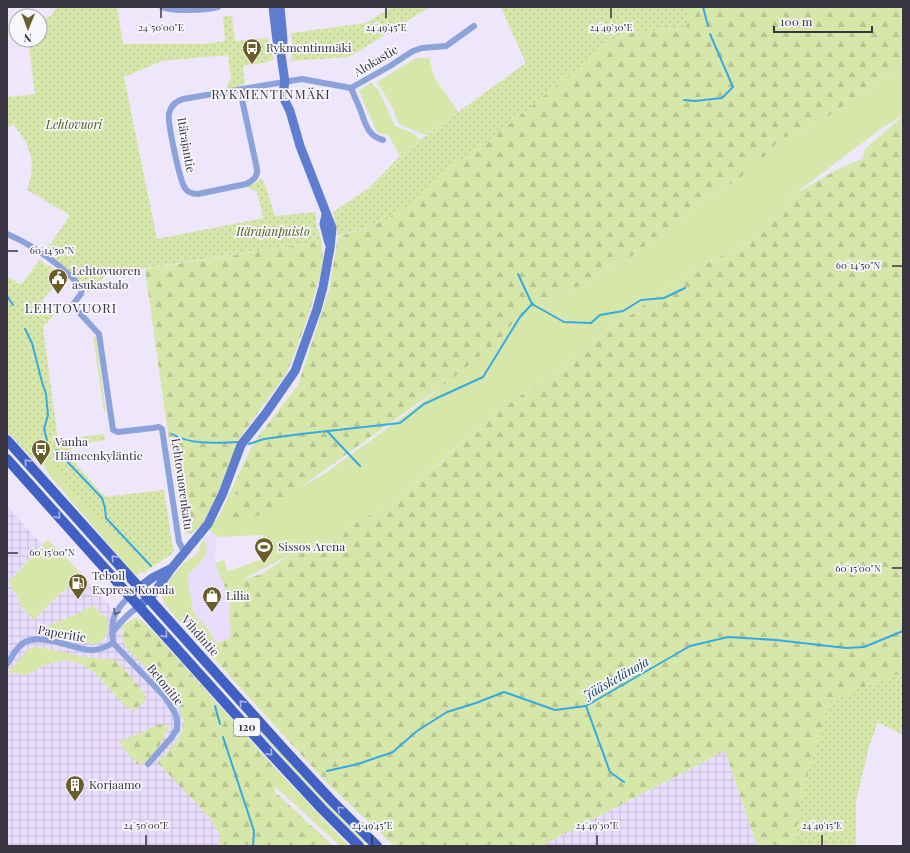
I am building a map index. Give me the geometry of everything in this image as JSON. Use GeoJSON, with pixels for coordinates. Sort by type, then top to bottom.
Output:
{"type":"FeatureCollection","features":[{"type":"Feature","properties":{"kind":"main road","name":"Vihdintie"},"geometry":{"type":"LineString","coordinates":[[7,440],[282,747],[331,800],[377,846]]}},
{"type":"Feature","properties":{"kind":"main road","name":"Vihdintie"},"geometry":{"type":"LineString","coordinates":[[7,459],[271,754],[359,846]]}},
{"type":"Feature","properties":{"kind":"street"},"geometry":{"type":"LineString","coordinates":[[162,7],[174,10],[218,7]]}},
{"type":"Feature","properties":{"kind":"street"},"geometry":{"type":"LineString","coordinates":[[112,633],[128,614],[149,598],[208,524],[223,493],[241,445],[266,413],[295,371],[317,309],[326,275],[332,228],[300,146],[290,112],[290,95],[285,84],[281,55],[277,41],[273,7]]}},
{"type":"Feature","properties":{"kind":"street"},"geometry":{"type":"LineString","coordinates":[[280,7],[283,46],[281,55]]}},
{"type":"Feature","properties":{"kind":"street","name":"Alokastie"},"geometry":{"type":"LineString","coordinates":[[285,84],[302,79],[351,88],[377,74],[413,51],[422,48],[446,46],[474,26]]}},
{"type":"Feature","properties":{"kind":"street"},"geometry":{"type":"LineString","coordinates":[[429,55],[430,48]]}},
{"type":"Feature","properties":{"kind":"street","name":"Itärajantie"},"geometry":{"type":"LineString","coordinates":[[240,90],[257,168],[256,175],[246,184],[198,194],[192,193],[185,189],[181,179],[169,122],[169,115],[172,107],[179,100],[183,99],[240,90],[285,84]]}},
{"type":"Feature","properties":{"kind":"street"},"geometry":{"type":"LineString","coordinates":[[351,88],[367,129],[372,135],[383,140]]}},
{"type":"Feature","properties":{"kind":"street","name":"Lehtovuorenkatu"},"geometry":{"type":"LineString","coordinates":[[7,234],[27,244],[49,258],[82,289],[81,294],[74,303],[74,306],[99,334],[113,430],[118,432],[159,427],[162,429],[179,542],[185,552]]}},
{"type":"Feature","properties":{"kind":"street"},"geometry":{"type":"LineString","coordinates":[[113,643],[112,620],[119,607],[152,578],[171,569]]}},
{"type":"Feature","properties":{"kind":"street","name":"Paperitie"},"geometry":{"type":"LineString","coordinates":[[7,664],[21,645],[30,640],[48,640],[90,650],[103,648],[113,643]]}},
{"type":"Feature","properties":{"kind":"street","name":"Betonitie"},"geometry":{"type":"LineString","coordinates":[[113,643],[165,697],[178,720],[177,729],[171,738],[148,764]]}},
{"type":"Feature","properties":{"kind":"shaded area"},"geometry":{"type":"Polygon","coordinates":[[[7,506],[42,545],[8,583],[17,595],[19,603],[33,620],[83,575],[109,605],[123,625],[122,633],[126,647],[172,696],[182,714],[183,725],[178,738],[173,746],[158,762],[209,817],[220,833],[219,846],[7,846],[7,506]]]}},
{"type":"Feature","properties":{"kind":"shaded area"},"geometry":{"type":"Polygon","coordinates":[[[216,530],[215,563],[224,585],[229,604],[231,638],[216,643],[208,629],[193,611],[187,575],[205,557],[206,544],[203,539],[216,530]]]}},
{"type":"Feature","properties":{"kind":"shaded area"},"geometry":{"type":"Polygon","coordinates":[[[725,751],[757,846],[541,846],[725,751]]]}},
{"type":"Feature","properties":{"kind":"green space","name":"Lehtovuori"},"geometry":{"type":"Polygon","coordinates":[[[57,7],[117,7],[123,44],[206,44],[225,41],[223,16],[232,16],[235,41],[268,38],[274,59],[268,62],[243,66],[245,83],[242,86],[226,89],[231,77],[228,55],[162,61],[124,77],[157,239],[263,218],[257,191],[246,187],[255,184],[261,177],[266,187],[275,216],[315,212],[317,227],[322,241],[107,274],[88,293],[76,279],[45,252],[70,215],[27,190],[32,171],[32,163],[28,147],[13,124],[7,128],[7,97],[35,94],[29,48],[48,48],[48,17],[50,17],[57,7]]]}},
{"type":"Feature","properties":{"kind":"green space"},"geometry":{"type":"Polygon","coordinates":[[[392,7],[430,7],[349,57],[291,61],[291,33],[366,23],[392,7]]]}},
{"type":"Feature","properties":{"kind":"green space"},"geometry":{"type":"Polygon","coordinates":[[[501,7],[650,7],[667,29],[675,28],[664,7],[903,7],[903,64],[867,91],[803,132],[781,138],[764,157],[754,159],[742,176],[670,226],[635,254],[581,285],[532,307],[518,316],[498,342],[449,381],[267,511],[244,522],[224,522],[240,497],[231,490],[254,442],[298,385],[329,290],[338,237],[377,224],[383,220],[389,203],[609,42],[626,32],[603,30],[411,160],[400,156],[526,63],[501,7]]]}},
{"type":"Feature","properties":{"kind":"green space"},"geometry":{"type":"Polygon","coordinates":[[[501,7],[523,7],[524,9],[527,7],[688,7],[689,20],[686,27],[627,32],[609,42],[516,119],[477,149],[440,174],[423,192],[402,210],[377,224],[338,236],[333,212],[369,188],[400,156],[420,140],[526,63],[501,7]]]}},
{"type":"Feature","properties":{"kind":"green space"},"geometry":{"type":"Polygon","coordinates":[[[416,58],[429,58],[434,77],[458,112],[426,135],[399,124],[390,103],[377,82],[416,58]]]}},
{"type":"Feature","properties":{"kind":"green space"},"geometry":{"type":"Polygon","coordinates":[[[903,64],[903,115],[882,128],[793,195],[750,241],[682,277],[623,321],[604,331],[588,346],[530,390],[499,409],[431,470],[385,508],[338,531],[325,542],[291,554],[241,580],[227,581],[224,585],[215,563],[224,560],[228,573],[229,571],[271,556],[262,535],[219,537],[209,530],[220,514],[231,490],[240,497],[276,501],[326,473],[416,407],[498,342],[518,316],[532,307],[581,285],[635,254],[670,226],[742,176],[754,158],[764,157],[781,138],[803,132],[867,91],[903,64]]]}},
{"type":"Feature","properties":{"kind":"green space"},"geometry":{"type":"Polygon","coordinates":[[[371,82],[379,91],[395,126],[413,133],[420,140],[400,156],[389,136],[377,132],[359,91],[371,82]]]}},
{"type":"Feature","properties":{"kind":"green space"},"geometry":{"type":"Polygon","coordinates":[[[903,116],[903,735],[878,722],[869,746],[856,801],[856,846],[757,846],[725,751],[541,846],[394,846],[324,780],[218,663],[216,643],[231,638],[229,604],[224,585],[227,581],[236,578],[241,580],[262,574],[291,554],[325,542],[338,531],[385,508],[432,470],[499,409],[530,390],[588,346],[604,331],[623,321],[682,277],[750,241],[793,195],[838,169],[862,159],[865,149],[903,116]]]}},
{"type":"Feature","properties":{"kind":"green space"},"geometry":{"type":"Polygon","coordinates":[[[322,241],[323,265],[309,314],[285,376],[244,432],[237,445],[217,495],[201,527],[190,534],[184,532],[166,420],[145,269],[322,241]]]}},
{"type":"Feature","properties":{"kind":"green space"},"geometry":{"type":"Polygon","coordinates":[[[40,259],[63,277],[42,300],[56,313],[43,327],[58,440],[104,434],[105,440],[71,445],[72,453],[78,468],[105,497],[164,490],[172,544],[174,547],[173,553],[147,570],[45,459],[49,456],[43,449],[32,459],[7,431],[7,276],[21,285],[40,259]]]}},
{"type":"Feature","properties":{"kind":"green space"},"geometry":{"type":"Polygon","coordinates":[[[93,337],[96,337],[106,412],[104,412],[93,337]]]}},
{"type":"Feature","properties":{"kind":"green space"},"geometry":{"type":"Polygon","coordinates":[[[64,445],[76,465],[105,497],[164,490],[172,544],[174,547],[173,553],[147,570],[147,573],[140,572],[135,576],[51,477],[42,463],[49,456],[43,449],[64,445]]]}},
{"type":"Feature","properties":{"kind":"green space"},"geometry":{"type":"Polygon","coordinates":[[[203,539],[207,550],[203,559],[187,575],[193,611],[208,629],[216,643],[218,663],[165,605],[162,597],[164,586],[185,562],[197,554],[203,539]]]}},
{"type":"Feature","properties":{"kind":"green space"},"geometry":{"type":"Polygon","coordinates":[[[48,540],[83,575],[33,620],[19,603],[17,595],[8,583],[48,540]]]}},
{"type":"Feature","properties":{"kind":"green space"},"geometry":{"type":"Polygon","coordinates":[[[93,605],[108,618],[108,631],[106,636],[99,643],[90,644],[48,631],[48,626],[81,612],[93,605]]]}},
{"type":"Feature","properties":{"kind":"green space"},"geometry":{"type":"Polygon","coordinates":[[[135,618],[140,619],[152,630],[277,770],[275,792],[333,846],[219,846],[219,833],[209,817],[157,762],[175,743],[182,730],[183,720],[175,700],[168,691],[125,646],[122,636],[123,625],[135,618]]]}},
{"type":"Feature","properties":{"kind":"green space"},"geometry":{"type":"Polygon","coordinates":[[[35,646],[89,658],[87,662],[96,674],[86,667],[69,661],[52,663],[25,676],[17,673],[7,673],[28,650],[35,646]]]}},
{"type":"Feature","properties":{"kind":"green space"},"geometry":{"type":"Polygon","coordinates":[[[89,658],[117,661],[142,690],[146,697],[145,701],[133,711],[121,702],[91,668],[87,662],[89,658]]]}},
{"type":"Feature","properties":{"kind":"green space"},"geometry":{"type":"Polygon","coordinates":[[[903,671],[903,735],[878,722],[869,746],[856,801],[856,846],[793,846],[803,791],[830,701],[903,671]]]}},
{"type":"Feature","properties":{"kind":"green space"},"geometry":{"type":"Polygon","coordinates":[[[160,724],[169,727],[164,738],[148,760],[138,765],[118,742],[160,724]]]}},
{"type":"Feature","properties":{"kind":"green space"},"geometry":{"type":"Polygon","coordinates":[[[256,726],[326,803],[369,846],[367,846],[352,832],[323,803],[255,727],[256,726]]]}},
{"type":"Feature","properties":{"kind":"green space"},"geometry":{"type":"Polygon","coordinates":[[[277,770],[349,846],[340,846],[275,786],[277,770]]]}},
{"type":"Feature","properties":{"kind":"waterway"},"geometry":{"type":"LineString","coordinates":[[703,7],[708,26]]}},
{"type":"Feature","properties":{"kind":"waterway"},"geometry":{"type":"LineString","coordinates":[[684,100],[695,101],[722,98],[733,87],[710,34]]}},
{"type":"Feature","properties":{"kind":"waterway"},"geometry":{"type":"LineString","coordinates":[[518,274],[532,304]]}},
{"type":"Feature","properties":{"kind":"waterway"},"geometry":{"type":"LineString","coordinates":[[249,444],[264,439],[400,423],[424,404],[483,377],[520,317],[532,304],[564,322],[591,323],[600,315],[623,311],[641,300],[664,298],[685,288]]}},
{"type":"Feature","properties":{"kind":"waterway"},"geometry":{"type":"LineString","coordinates":[[7,296],[13,305]]}},
{"type":"Feature","properties":{"kind":"waterway"},"geometry":{"type":"LineString","coordinates":[[25,329],[32,343],[46,394],[48,415],[44,429],[47,440]]}},
{"type":"Feature","properties":{"kind":"waterway"},"geometry":{"type":"LineString","coordinates":[[327,431],[360,466]]}},
{"type":"Feature","properties":{"kind":"waterway"},"geometry":{"type":"LineString","coordinates":[[172,434],[179,438],[195,442],[237,442]]}},
{"type":"Feature","properties":{"kind":"waterway"},"geometry":{"type":"LineString","coordinates":[[56,450],[102,498],[106,518],[151,566]]}},
{"type":"Feature","properties":{"kind":"waterway","name":"Jääskelänoja"},"geometry":{"type":"LineString","coordinates":[[327,771],[358,764],[393,752],[417,731],[447,712],[504,692],[555,710],[586,706],[690,646],[728,637],[776,640],[846,648],[864,647],[903,631]]}},
{"type":"Feature","properties":{"kind":"waterway"},"geometry":{"type":"LineString","coordinates":[[215,706],[220,724]]}},
{"type":"Feature","properties":{"kind":"waterway"},"geometry":{"type":"LineString","coordinates":[[586,706],[610,772],[624,782]]}},
{"type":"Feature","properties":{"kind":"waterway"},"geometry":{"type":"LineString","coordinates":[[223,737],[254,831],[253,846]]}},
{"type":"Feature","properties":{"kind":"place","name":"Rykmentinmäki"},"geometry":{"type":"Point","coordinates":[252,65]}},
{"type":"Feature","properties":{"kind":"place","name":"Lehtovuoren asukastalo"},"geometry":{"type":"Point","coordinates":[58,295]}},
{"type":"Feature","properties":{"kind":"place","name":"Vanha Hämeenkyläntie"},"geometry":{"type":"Point","coordinates":[41,466]}},
{"type":"Feature","properties":{"kind":"place","name":"Sissos Arena"},"geometry":{"type":"Point","coordinates":[264,564]}},
{"type":"Feature","properties":{"kind":"place","name":"Teboil Express Konala"},"geometry":{"type":"Point","coordinates":[78,600]}},
{"type":"Feature","properties":{"kind":"place","name":"Lilia"},"geometry":{"type":"Point","coordinates":[212,613]}},
{"type":"Feature","properties":{"kind":"place","name":"Korjaamo"},"geometry":{"type":"Point","coordinates":[75,802]}},
{"type":"Feature","properties":{"kind":"district","name":"RYKMENTINMÄKI"},"geometry":{"type":"Point","coordinates":[271,94]}},
{"type":"Feature","properties":{"kind":"district","name":"LEHTOVUORI"},"geometry":{"type":"Point","coordinates":[71,308]}},
{"type":"Feature","properties":{"kind":"park label","name":"Itärajanpuisto"},"geometry":{"type":"Point","coordinates":[273,232]}}]}
